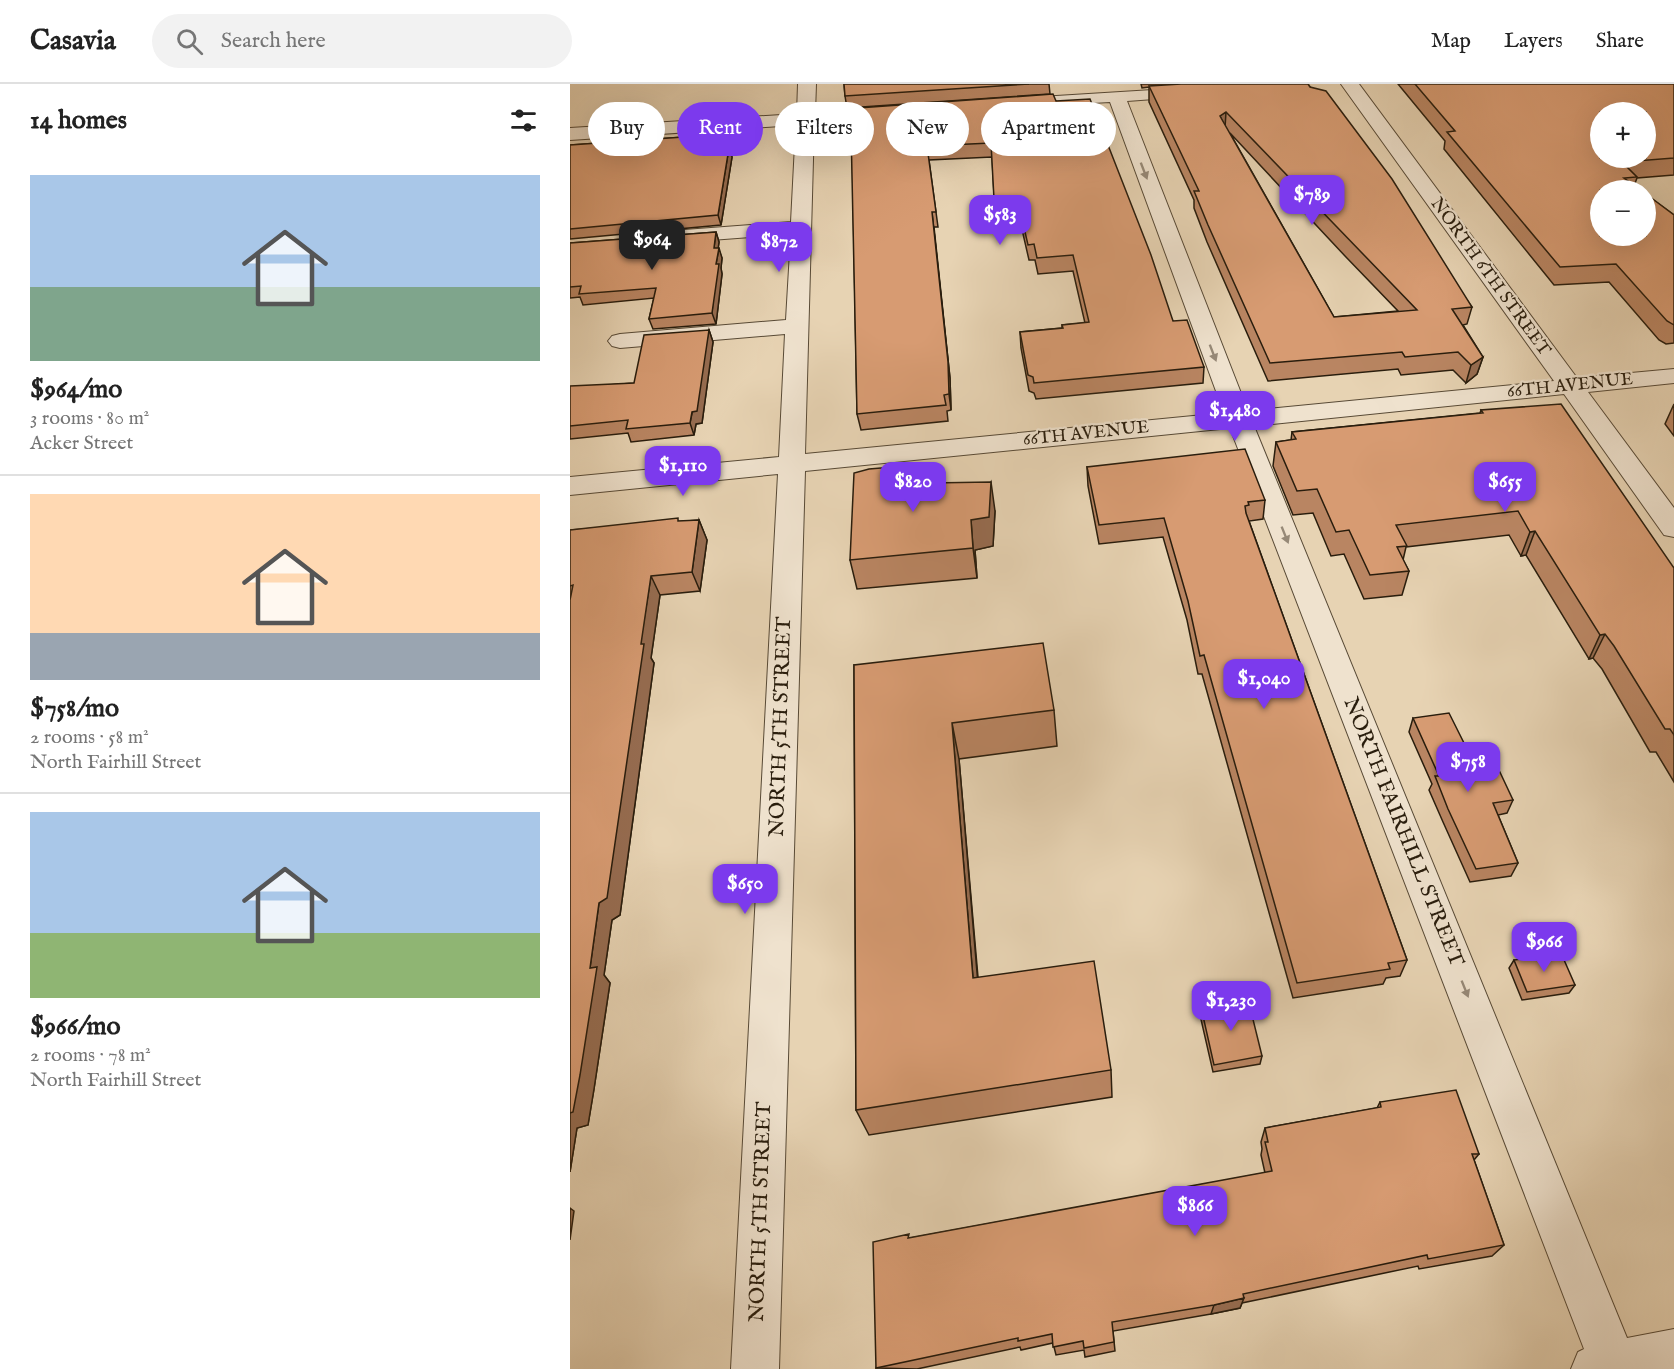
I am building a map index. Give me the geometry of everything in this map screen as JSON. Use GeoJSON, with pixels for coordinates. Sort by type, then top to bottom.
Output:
{"type":"FeatureCollection","features":[{"type":"Feature","properties":{"kind":"street","name":"NORTH 5TH STREET"},"geometry":{"type":"LineString","coordinates":[[806,102],[807,84]]}},
{"type":"Feature","properties":{"kind":"street","name":"NORTH 6TH STREET"},"geometry":{"type":"LineString","coordinates":[[1350,84],[1674,528]]}},
{"type":"Feature","properties":{"kind":"street"},"geometry":{"type":"LineString","coordinates":[[1021,102],[1097,93],[1210,90]]}},
{"type":"Feature","properties":{"kind":"street","name":"NORTH FAIRHILL STREET"},"geometry":{"type":"LineString","coordinates":[[1097,93],[1239,419],[1605,1367]]}},
{"type":"Feature","properties":{"kind":"street"},"geometry":{"type":"LineString","coordinates":[[570,134],[775,120]]}},
{"type":"Feature","properties":{"kind":"street","name":"NORTH 5TH STREET"},"geometry":{"type":"LineString","coordinates":[[754,1369],[804,156]]}},
{"type":"Feature","properties":{"kind":"street"},"geometry":{"type":"LineString","coordinates":[[652,239],[801,227]]}},
{"type":"Feature","properties":{"kind":"street"},"geometry":{"type":"LineString","coordinates":[[620,341],[797,327]]}},
{"type":"Feature","properties":{"kind":"street","name":"66TH AVENUE"},"geometry":{"type":"LineString","coordinates":[[570,486],[1674,376]]}},
{"type":"Feature","properties":{"kind":"street"},"geometry":{"type":"LineString","coordinates":[[1605,1367],[1674,1353]]}},
{"type":"Feature","properties":{"kind":"building"},"geometry":{"type":"Polygon","coordinates":[[[844,84],[1029,84],[845,96],[844,84]]]}},
{"type":"Feature","properties":{"kind":"building"},"geometry":{"type":"Polygon","coordinates":[[[1308,84],[1310,87],[1326,91],[1392,179],[1472,307],[1452,309],[1483,357],[1471,365],[1458,352],[1405,357],[1402,352],[1270,363],[1194,191],[1199,191],[1149,86],[1308,84]],[[1226,112],[1220,116],[1334,317],[1417,310],[1226,112]]]}},
{"type":"Feature","properties":{"kind":"building"},"geometry":{"type":"Polygon","coordinates":[[[1415,84],[1674,84],[1674,158],[1656,159],[1656,102],[1590,102],[1590,168],[1628,168],[1637,177],[1624,178],[1627,180],[1590,180],[1590,246],[1656,246],[1656,202],[1674,215],[1674,325],[1667,321],[1616,264],[1560,267],[1447,132],[1455,131],[1415,84]]]}},
{"type":"Feature","properties":{"kind":"building"},"geometry":{"type":"Polygon","coordinates":[[[1053,94],[1056,101],[1090,99],[1091,102],[981,102],[981,143],[969,144],[969,102],[942,102],[1053,94]]]}},
{"type":"Feature","properties":{"kind":"building"},"geometry":{"type":"Polygon","coordinates":[[[886,106],[886,156],[928,156],[936,212],[932,212],[948,362],[949,394],[944,395],[946,405],[857,414],[852,156],[874,156],[874,107],[886,106]]]}},
{"type":"Feature","properties":{"kind":"building"},"geometry":{"type":"Polygon","coordinates":[[[677,137],[677,156],[728,156],[718,215],[570,229],[570,145],[588,144],[588,156],[665,156],[665,138],[677,137]]]}},
{"type":"Feature","properties":{"kind":"building"},"geometry":{"type":"Polygon","coordinates":[[[992,156],[1112,156],[1151,255],[1173,321],[1187,320],[1204,367],[1034,383],[1033,377],[1028,375],[1020,332],[1063,328],[1062,325],[1089,322],[1073,255],[1037,258],[1034,244],[1028,245],[1017,197],[994,199],[992,156]]]}},
{"type":"Feature","properties":{"kind":"building"},"geometry":{"type":"Polygon","coordinates":[[[716,232],[714,248],[719,248],[716,264],[719,264],[712,313],[649,319],[656,288],[579,294],[581,286],[570,287],[570,243],[716,232]]]}},
{"type":"Feature","properties":{"kind":"building"},"geometry":{"type":"Polygon","coordinates":[[[709,330],[697,411],[692,412],[690,423],[626,429],[628,420],[570,426],[570,386],[634,383],[644,335],[709,330]]]}},
{"type":"Feature","properties":{"kind":"building"},"geometry":{"type":"Polygon","coordinates":[[[1561,404],[1674,568],[1674,735],[1670,729],[1665,729],[1614,646],[1605,634],[1600,635],[1535,531],[1530,532],[1518,511],[1396,525],[1407,546],[1397,547],[1409,571],[1370,575],[1349,530],[1336,532],[1317,489],[1297,491],[1276,442],[1296,439],[1292,432],[1483,413],[1481,410],[1561,404]]]}},
{"type":"Feature","properties":{"kind":"building"},"geometry":{"type":"Polygon","coordinates":[[[1245,449],[1265,500],[1248,502],[1249,505],[1245,506],[1246,513],[1407,960],[1388,963],[1390,969],[1297,983],[1204,655],[1200,656],[1188,601],[1164,518],[1099,525],[1087,467],[1245,449]]]}},
{"type":"Feature","properties":{"kind":"building"},"geometry":{"type":"Polygon","coordinates":[[[929,464],[930,483],[991,482],[989,517],[971,520],[973,548],[850,560],[854,473],[869,469],[929,464]]]}},
{"type":"Feature","properties":{"kind":"building"},"geometry":{"type":"Polygon","coordinates":[[[678,518],[678,521],[699,520],[692,572],[651,576],[641,644],[644,644],[607,898],[599,903],[590,968],[597,967],[580,1075],[573,1112],[570,1113],[570,600],[573,585],[570,586],[570,530],[678,518]]]}},
{"type":"Feature","properties":{"kind":"building"},"geometry":{"type":"Polygon","coordinates":[[[1043,643],[1054,710],[952,723],[973,978],[1094,961],[1111,1070],[856,1110],[854,665],[1043,643]]]}},
{"type":"Feature","properties":{"kind":"building"},"geometry":{"type":"Polygon","coordinates":[[[1449,713],[1478,771],[1498,768],[1513,800],[1493,803],[1518,863],[1476,869],[1448,809],[1435,776],[1439,776],[1413,718],[1449,713]]]}},
{"type":"Feature","properties":{"kind":"building"},"geometry":{"type":"Polygon","coordinates":[[[1561,953],[1575,985],[1527,992],[1514,960],[1561,953]]]}},
{"type":"Feature","properties":{"kind":"building"},"geometry":{"type":"Polygon","coordinates":[[[1248,999],[1262,1056],[1214,1065],[1201,1007],[1248,999]]]}},
{"type":"Feature","properties":{"kind":"building"},"geometry":{"type":"Polygon","coordinates":[[[1456,1090],[1479,1154],[1472,1154],[1504,1245],[1428,1259],[1427,1255],[1243,1294],[1244,1298],[1214,1305],[1112,1322],[1114,1342],[1084,1348],[1083,1341],[1053,1347],[1052,1334],[1018,1341],[1018,1338],[876,1368],[873,1242],[909,1234],[908,1238],[1272,1171],[1265,1142],[1268,1142],[1265,1128],[1381,1107],[1380,1102],[1456,1090]]]}}]}
